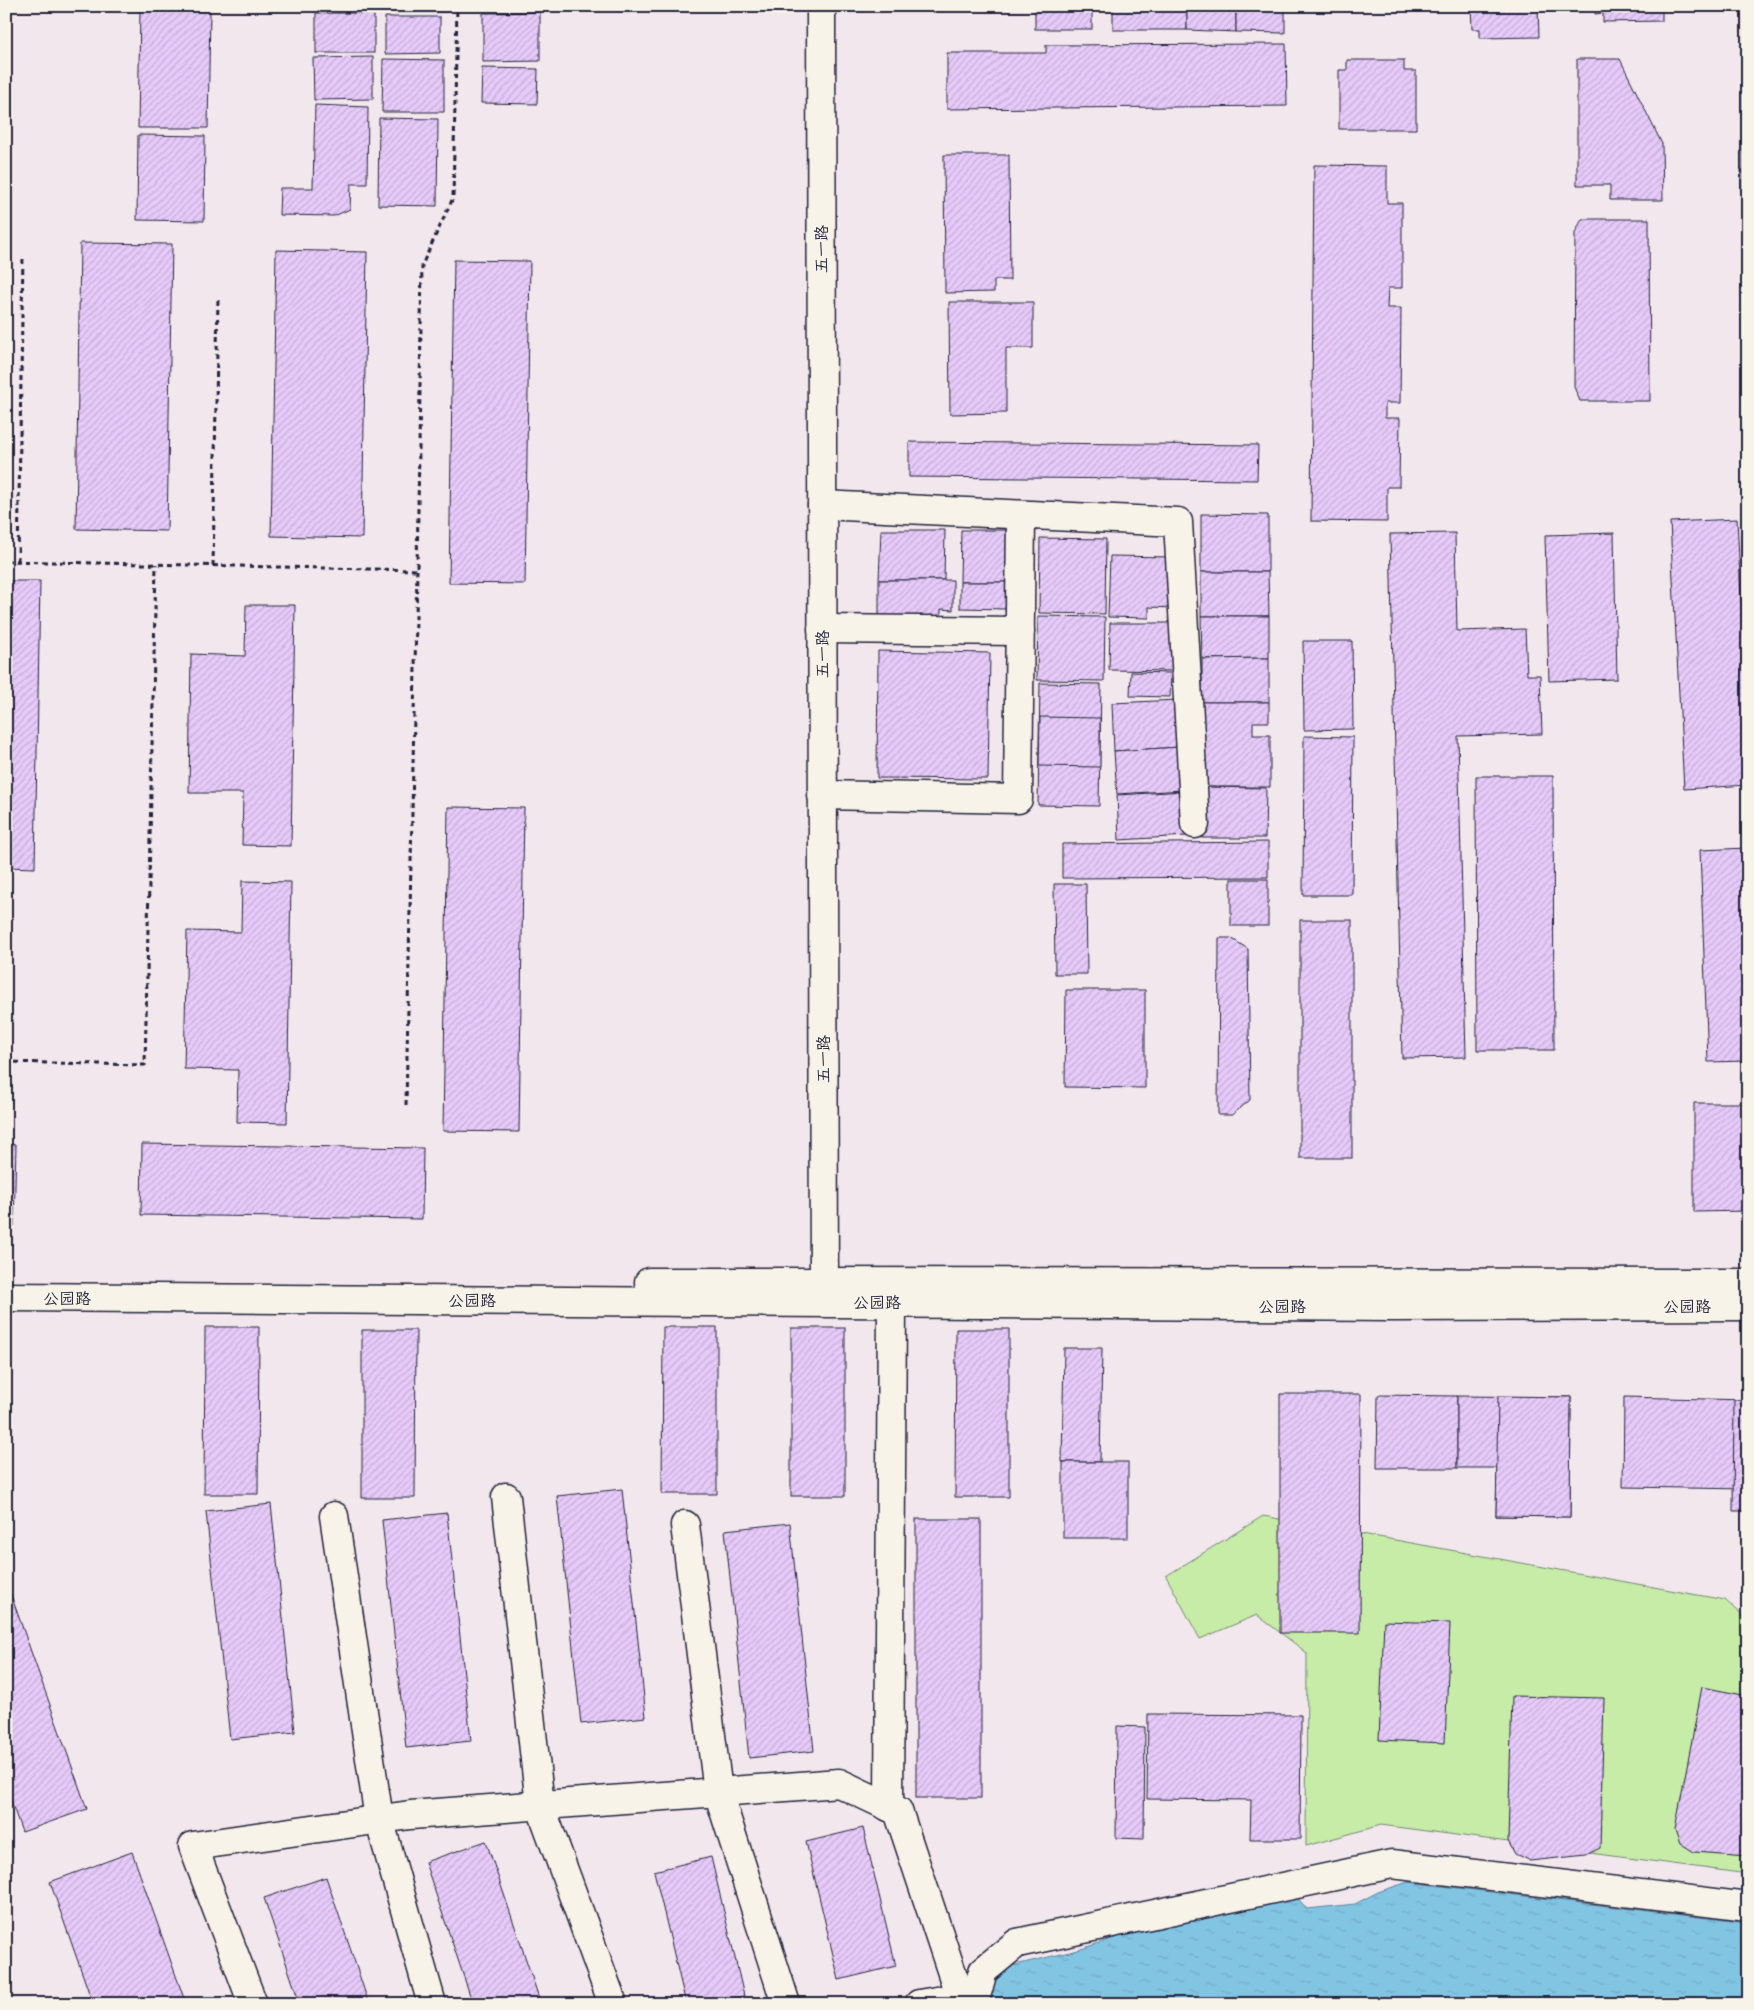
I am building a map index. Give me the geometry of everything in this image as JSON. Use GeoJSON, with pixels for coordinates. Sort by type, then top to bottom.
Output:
{"type":"FeatureCollection","features":[{"type":"Feature","properties":{"kind":"street","name":"五一路"},"geometry":{"type":"LineString","coordinates":[[821,6],[824,1292]]}},
{"type":"Feature","properties":{"kind":"street"},"geometry":{"type":"LineString","coordinates":[[822,505],[1178,522],[1195,824]]}},
{"type":"Feature","properties":{"kind":"street"},"geometry":{"type":"LineString","coordinates":[[822,795],[1018,799],[1021,515]]}},
{"type":"Feature","properties":{"kind":"street"},"geometry":{"type":"LineString","coordinates":[[822,629],[1020,631]]}},
{"type":"Feature","properties":{"kind":"street"},"geometry":{"type":"LineString","coordinates":[[6,1281],[824,1292],[1748,1283]]}},
{"type":"Feature","properties":{"kind":"street","name":"公园路"},"geometry":{"type":"LineString","coordinates":[[6,1297],[824,1292],[892,1302],[1391,1307],[1748,1306]]}},
{"type":"Feature","properties":{"kind":"street"},"geometry":{"type":"LineString","coordinates":[[889,1807],[892,1302]]}},
{"type":"Feature","properties":{"kind":"street"},"geometry":{"type":"LineString","coordinates":[[506,1497],[540,1805],[613,2004]]}},
{"type":"Feature","properties":{"kind":"street"},"geometry":{"type":"LineString","coordinates":[[334,1516],[379,1819],[432,2004]]}},
{"type":"Feature","properties":{"kind":"street"},"geometry":{"type":"LineString","coordinates":[[685,1525],[718,1792],[786,2004]]}},
{"type":"Feature","properties":{"kind":"street"},"geometry":{"type":"LineString","coordinates":[[253,2004],[193,1846],[410,1815],[839,1783],[898,1811],[960,1997],[919,2004]]}},
{"type":"Feature","properties":{"kind":"street"},"geometry":{"type":"LineString","coordinates":[[974,2004],[983,1971],[1017,1943],[1392,1864],[1748,1907]]}},
{"type":"Feature","properties":{"kind":"path"},"geometry":{"type":"LineString","coordinates":[[406,1105],[422,265],[454,198],[457,6]]}},
{"type":"Feature","properties":{"kind":"path"},"geometry":{"type":"LineString","coordinates":[[18,561],[22,255]]}},
{"type":"Feature","properties":{"kind":"path"},"geometry":{"type":"LineString","coordinates":[[213,566],[218,298]]}},
{"type":"Feature","properties":{"kind":"path"},"geometry":{"type":"LineString","coordinates":[[6,561],[417,570]]}},
{"type":"Feature","properties":{"kind":"path"},"geometry":{"type":"LineString","coordinates":[[6,1062],[145,1064],[156,564]]}},
{"type":"Feature","properties":{"kind":"green space"},"geometry":{"type":"Polygon","coordinates":[[[1263,1516],[1725,1600],[1748,1621],[1748,1874],[1381,1825],[1306,1846],[1307,1653],[1257,1615],[1200,1639],[1166,1576],[1263,1516]]]}},
{"type":"Feature","properties":{"kind":"water"},"geometry":{"type":"Polygon","coordinates":[[[1408,1882],[1748,1923],[1748,2004],[991,2004],[990,1979],[1011,1966],[1078,1950],[1163,1922],[1295,1895],[1307,1909],[1355,1904],[1378,1892],[1408,1882]]]}},
{"type":"Feature","properties":{"kind":"building"},"geometry":{"type":"Polygon","coordinates":[[[317,6],[375,6],[375,10],[317,10],[317,6]]]}},
{"type":"Feature","properties":{"kind":"building"},"geometry":{"type":"Polygon","coordinates":[[[383,6],[450,6],[450,12],[383,12],[383,6]]]}},
{"type":"Feature","properties":{"kind":"building"},"geometry":{"type":"Polygon","coordinates":[[[1035,6],[1092,6],[1092,29],[1035,29],[1035,6]]]}},
{"type":"Feature","properties":{"kind":"building"},"geometry":{"type":"Polygon","coordinates":[[[1113,6],[1187,6],[1187,30],[1113,30],[1113,6]]]}},
{"type":"Feature","properties":{"kind":"building"},"geometry":{"type":"Polygon","coordinates":[[[1187,6],[1236,6],[1236,32],[1187,30],[1187,6]]]}},
{"type":"Feature","properties":{"kind":"building"},"geometry":{"type":"Polygon","coordinates":[[[1236,6],[1285,6],[1285,33],[1236,32],[1236,6]]]}},
{"type":"Feature","properties":{"kind":"building"},"geometry":{"type":"Polygon","coordinates":[[[1471,6],[1538,6],[1539,37],[1480,38],[1480,29],[1472,29],[1471,6]]]}},
{"type":"Feature","properties":{"kind":"building"},"geometry":{"type":"Polygon","coordinates":[[[1595,6],[1662,6],[1662,21],[1603,22],[1603,13],[1595,14],[1595,6]]]}},
{"type":"Feature","properties":{"kind":"building"},"geometry":{"type":"Polygon","coordinates":[[[140,10],[210,11],[208,128],[138,128],[140,10]]]}},
{"type":"Feature","properties":{"kind":"building"},"geometry":{"type":"Polygon","coordinates":[[[540,12],[540,61],[483,62],[483,13],[540,12]]]}},
{"type":"Feature","properties":{"kind":"building"},"geometry":{"type":"Polygon","coordinates":[[[316,13],[374,13],[374,53],[316,53],[316,13]]]}},
{"type":"Feature","properties":{"kind":"building"},"geometry":{"type":"Polygon","coordinates":[[[385,17],[440,17],[440,53],[385,54],[385,17]]]}},
{"type":"Feature","properties":{"kind":"building"},"geometry":{"type":"Polygon","coordinates":[[[1286,44],[1287,106],[947,109],[947,53],[1046,53],[1046,45],[1286,44]]]}},
{"type":"Feature","properties":{"kind":"building"},"geometry":{"type":"Polygon","coordinates":[[[373,57],[373,99],[314,100],[313,58],[373,57]]]}},
{"type":"Feature","properties":{"kind":"building"},"geometry":{"type":"Polygon","coordinates":[[[383,59],[444,60],[444,112],[382,112],[383,59]]]}},
{"type":"Feature","properties":{"kind":"building"},"geometry":{"type":"Polygon","coordinates":[[[1577,59],[1620,59],[1662,144],[1663,200],[1610,200],[1610,185],[1577,185],[1577,59]]]}},
{"type":"Feature","properties":{"kind":"building"},"geometry":{"type":"Polygon","coordinates":[[[1347,60],[1404,60],[1404,71],[1416,71],[1416,129],[1339,129],[1339,70],[1347,70],[1347,60]]]}},
{"type":"Feature","properties":{"kind":"building"},"geometry":{"type":"Polygon","coordinates":[[[482,68],[538,69],[537,104],[481,103],[482,68]]]}},
{"type":"Feature","properties":{"kind":"building"},"geometry":{"type":"Polygon","coordinates":[[[1743,94],[1748,94],[1748,246],[1743,242],[1743,94]]]}},
{"type":"Feature","properties":{"kind":"building"},"geometry":{"type":"Polygon","coordinates":[[[315,105],[368,107],[367,184],[351,184],[350,209],[334,216],[279,215],[280,188],[313,188],[315,105]]]}},
{"type":"Feature","properties":{"kind":"building"},"geometry":{"type":"Polygon","coordinates":[[[379,118],[438,119],[437,206],[378,205],[379,118]]]}},
{"type":"Feature","properties":{"kind":"building"},"geometry":{"type":"Polygon","coordinates":[[[138,135],[205,136],[204,221],[137,220],[138,135]]]}},
{"type":"Feature","properties":{"kind":"building"},"geometry":{"type":"Polygon","coordinates":[[[944,155],[1009,155],[1010,280],[994,280],[994,292],[945,293],[944,155]]]}},
{"type":"Feature","properties":{"kind":"building"},"geometry":{"type":"Polygon","coordinates":[[[1314,165],[1387,166],[1387,203],[1402,203],[1402,288],[1388,288],[1387,308],[1401,308],[1400,403],[1385,403],[1385,418],[1400,418],[1399,487],[1387,487],[1387,522],[1311,521],[1314,165]]]}},
{"type":"Feature","properties":{"kind":"building"},"geometry":{"type":"Polygon","coordinates":[[[1582,219],[1649,219],[1650,401],[1580,401],[1574,387],[1575,233],[1582,219]]]}},
{"type":"Feature","properties":{"kind":"building"},"geometry":{"type":"Polygon","coordinates":[[[80,243],[172,244],[167,531],[76,529],[80,243]]]}},
{"type":"Feature","properties":{"kind":"building"},"geometry":{"type":"Polygon","coordinates":[[[276,250],[367,252],[362,538],[271,536],[276,250]]]}},
{"type":"Feature","properties":{"kind":"building"},"geometry":{"type":"Polygon","coordinates":[[[454,260],[530,261],[525,584],[449,583],[454,260]]]}},
{"type":"Feature","properties":{"kind":"building"},"geometry":{"type":"Polygon","coordinates":[[[949,302],[1033,302],[1033,348],[1006,348],[1006,413],[950,414],[949,302]]]}},
{"type":"Feature","properties":{"kind":"building"},"geometry":{"type":"Polygon","coordinates":[[[909,442],[1258,445],[1257,480],[909,477],[909,442]]]}},
{"type":"Feature","properties":{"kind":"building"},"geometry":{"type":"Polygon","coordinates":[[[1201,514],[1268,515],[1268,572],[1201,572],[1201,514]]]}},
{"type":"Feature","properties":{"kind":"building"},"geometry":{"type":"Polygon","coordinates":[[[1737,519],[1748,732],[1748,785],[1684,789],[1670,522],[1737,519]]]}},
{"type":"Feature","properties":{"kind":"building"},"geometry":{"type":"Polygon","coordinates":[[[881,530],[945,530],[944,580],[879,580],[881,530]]]}},
{"type":"Feature","properties":{"kind":"building"},"geometry":{"type":"Polygon","coordinates":[[[961,530],[1007,530],[1007,582],[960,582],[961,530]]]}},
{"type":"Feature","properties":{"kind":"building"},"geometry":{"type":"Polygon","coordinates":[[[1455,533],[1457,631],[1525,629],[1527,675],[1540,675],[1542,734],[1458,736],[1466,1057],[1402,1058],[1390,534],[1455,533]]]}},
{"type":"Feature","properties":{"kind":"building"},"geometry":{"type":"Polygon","coordinates":[[[1614,533],[1617,679],[1549,681],[1545,535],[1614,533]]]}},
{"type":"Feature","properties":{"kind":"building"},"geometry":{"type":"Polygon","coordinates":[[[1040,538],[1106,539],[1105,614],[1039,613],[1040,538]]]}},
{"type":"Feature","properties":{"kind":"building"},"geometry":{"type":"Polygon","coordinates":[[[1110,556],[1172,557],[1172,608],[1149,607],[1149,618],[1108,617],[1110,556]]]}},
{"type":"Feature","properties":{"kind":"building"},"geometry":{"type":"Polygon","coordinates":[[[1201,572],[1268,572],[1269,616],[1201,616],[1201,572]]]}},
{"type":"Feature","properties":{"kind":"building"},"geometry":{"type":"Polygon","coordinates":[[[879,580],[953,580],[953,610],[941,609],[941,622],[879,622],[879,580]]]}},
{"type":"Feature","properties":{"kind":"building"},"geometry":{"type":"Polygon","coordinates":[[[6,581],[40,581],[35,868],[6,867],[6,581]]]}},
{"type":"Feature","properties":{"kind":"building"},"geometry":{"type":"Polygon","coordinates":[[[960,582],[1007,582],[1006,609],[960,608],[960,582]]]}},
{"type":"Feature","properties":{"kind":"building"},"geometry":{"type":"Polygon","coordinates":[[[246,605],[295,605],[291,846],[242,845],[243,793],[189,793],[191,654],[245,656],[246,605]]]}},
{"type":"Feature","properties":{"kind":"building"},"geometry":{"type":"Polygon","coordinates":[[[1038,616],[1105,617],[1104,681],[1037,680],[1038,616]]]}},
{"type":"Feature","properties":{"kind":"building"},"geometry":{"type":"Polygon","coordinates":[[[1201,616],[1269,616],[1269,658],[1202,659],[1201,616]]]}},
{"type":"Feature","properties":{"kind":"building"},"geometry":{"type":"Polygon","coordinates":[[[1110,623],[1174,623],[1173,671],[1109,670],[1110,623]]]}},
{"type":"Feature","properties":{"kind":"building"},"geometry":{"type":"Polygon","coordinates":[[[1303,641],[1352,641],[1353,729],[1304,730],[1303,641]]]}},
{"type":"Feature","properties":{"kind":"building"},"geometry":{"type":"Polygon","coordinates":[[[878,651],[990,653],[988,779],[877,778],[878,651]]]}},
{"type":"Feature","properties":{"kind":"building"},"geometry":{"type":"Polygon","coordinates":[[[1269,658],[1269,702],[1202,702],[1202,659],[1269,658]]]}},
{"type":"Feature","properties":{"kind":"building"},"geometry":{"type":"Polygon","coordinates":[[[1131,672],[1171,673],[1170,697],[1130,696],[1131,672]]]}},
{"type":"Feature","properties":{"kind":"building"},"geometry":{"type":"Polygon","coordinates":[[[1040,683],[1101,684],[1099,806],[1038,805],[1040,683]]]}},
{"type":"Feature","properties":{"kind":"building"},"geometry":{"type":"Polygon","coordinates":[[[1178,700],[1180,747],[1114,751],[1112,703],[1178,700]]]}},
{"type":"Feature","properties":{"kind":"building"},"geometry":{"type":"Polygon","coordinates":[[[1202,702],[1269,702],[1269,722],[1253,722],[1253,735],[1270,735],[1270,787],[1202,787],[1202,702]]]}},
{"type":"Feature","properties":{"kind":"building"},"geometry":{"type":"Polygon","coordinates":[[[1040,717],[1100,718],[1100,767],[1039,766],[1040,717]]]}},
{"type":"Feature","properties":{"kind":"building"},"geometry":{"type":"Polygon","coordinates":[[[1304,736],[1353,737],[1352,895],[1303,895],[1304,736]]]}},
{"type":"Feature","properties":{"kind":"building"},"geometry":{"type":"Polygon","coordinates":[[[1180,747],[1183,790],[1117,794],[1114,751],[1180,747]]]}},
{"type":"Feature","properties":{"kind":"building"},"geometry":{"type":"Polygon","coordinates":[[[1476,776],[1553,776],[1554,1050],[1477,1050],[1476,776]]]}},
{"type":"Feature","properties":{"kind":"building"},"geometry":{"type":"Polygon","coordinates":[[[1202,787],[1266,788],[1265,838],[1202,838],[1202,787]]]}},
{"type":"Feature","properties":{"kind":"building"},"geometry":{"type":"Polygon","coordinates":[[[1185,791],[1187,836],[1119,840],[1117,795],[1185,791]]]}},
{"type":"Feature","properties":{"kind":"building"},"geometry":{"type":"Polygon","coordinates":[[[448,807],[524,808],[519,1132],[443,1131],[448,807]]]}},
{"type":"Feature","properties":{"kind":"building"},"geometry":{"type":"Polygon","coordinates":[[[1268,842],[1268,877],[1062,878],[1062,844],[1268,842]]]}},
{"type":"Feature","properties":{"kind":"building"},"geometry":{"type":"Polygon","coordinates":[[[1748,848],[1748,1061],[1708,1062],[1700,850],[1748,848]]]}},
{"type":"Feature","properties":{"kind":"building"},"geometry":{"type":"Polygon","coordinates":[[[1231,879],[1268,879],[1268,926],[1231,926],[1231,879]]]}},
{"type":"Feature","properties":{"kind":"building"},"geometry":{"type":"Polygon","coordinates":[[[242,881],[291,882],[287,1123],[237,1122],[238,1070],[184,1069],[187,931],[241,932],[242,881]]]}},
{"type":"Feature","properties":{"kind":"building"},"geometry":{"type":"Polygon","coordinates":[[[1054,884],[1086,884],[1087,974],[1055,974],[1054,884]]]}},
{"type":"Feature","properties":{"kind":"building"},"geometry":{"type":"Polygon","coordinates":[[[1300,920],[1352,920],[1352,1158],[1300,1158],[1300,920]]]}},
{"type":"Feature","properties":{"kind":"building"},"geometry":{"type":"Polygon","coordinates":[[[1219,938],[1231,938],[1248,949],[1250,1100],[1232,1115],[1218,1115],[1219,938]]]}},
{"type":"Feature","properties":{"kind":"building"},"geometry":{"type":"Polygon","coordinates":[[[1066,990],[1145,990],[1145,1088],[1065,1087],[1066,990]]]}},
{"type":"Feature","properties":{"kind":"building"},"geometry":{"type":"Polygon","coordinates":[[[1694,1103],[1748,1103],[1748,1211],[1694,1212],[1694,1103]]]}},
{"type":"Feature","properties":{"kind":"building"},"geometry":{"type":"Polygon","coordinates":[[[6,1144],[16,1145],[14,1226],[6,1226],[6,1144]]]}},
{"type":"Feature","properties":{"kind":"building"},"geometry":{"type":"Polygon","coordinates":[[[142,1144],[423,1148],[422,1219],[141,1215],[142,1144]]]}},
{"type":"Feature","properties":{"kind":"building"},"geometry":{"type":"Polygon","coordinates":[[[205,1327],[259,1327],[258,1494],[204,1494],[205,1327]]]}},
{"type":"Feature","properties":{"kind":"building"},"geometry":{"type":"Polygon","coordinates":[[[663,1327],[717,1327],[717,1494],[662,1494],[663,1327]]]}},
{"type":"Feature","properties":{"kind":"building"},"geometry":{"type":"Polygon","coordinates":[[[791,1328],[845,1328],[845,1496],[791,1496],[791,1328]]]}},
{"type":"Feature","properties":{"kind":"building"},"geometry":{"type":"Polygon","coordinates":[[[956,1329],[1009,1329],[1009,1497],[955,1497],[956,1329]]]}},
{"type":"Feature","properties":{"kind":"building"},"geometry":{"type":"Polygon","coordinates":[[[362,1330],[416,1330],[415,1498],[362,1498],[362,1330]]]}},
{"type":"Feature","properties":{"kind":"building"},"geometry":{"type":"Polygon","coordinates":[[[1064,1348],[1102,1348],[1100,1462],[1062,1462],[1064,1348]]]}},
{"type":"Feature","properties":{"kind":"building"},"geometry":{"type":"Polygon","coordinates":[[[1280,1394],[1361,1394],[1360,1633],[1280,1633],[1280,1394]]]}},
{"type":"Feature","properties":{"kind":"building"},"geometry":{"type":"Polygon","coordinates":[[[1378,1395],[1457,1396],[1457,1468],[1377,1468],[1378,1395]]]}},
{"type":"Feature","properties":{"kind":"building"},"geometry":{"type":"Polygon","coordinates":[[[1457,1396],[1571,1397],[1570,1517],[1496,1516],[1497,1468],[1457,1468],[1457,1396]]]}},
{"type":"Feature","properties":{"kind":"building"},"geometry":{"type":"Polygon","coordinates":[[[1498,1396],[1571,1397],[1570,1517],[1496,1516],[1498,1396]]]}},
{"type":"Feature","properties":{"kind":"building"},"geometry":{"type":"Polygon","coordinates":[[[1624,1397],[1748,1400],[1748,1489],[1623,1487],[1624,1397]]]}},
{"type":"Feature","properties":{"kind":"building"},"geometry":{"type":"Polygon","coordinates":[[[1734,1400],[1748,1400],[1748,1511],[1733,1511],[1734,1400]]]}},
{"type":"Feature","properties":{"kind":"building"},"geometry":{"type":"Polygon","coordinates":[[[1063,1462],[1128,1462],[1128,1538],[1063,1538],[1063,1462]]]}},
{"type":"Feature","properties":{"kind":"building"},"geometry":{"type":"Polygon","coordinates":[[[622,1489],[646,1717],[581,1724],[557,1496],[622,1489]]]}},
{"type":"Feature","properties":{"kind":"building"},"geometry":{"type":"Polygon","coordinates":[[[271,1504],[295,1732],[230,1739],[206,1511],[271,1504]]]}},
{"type":"Feature","properties":{"kind":"building"},"geometry":{"type":"Polygon","coordinates":[[[447,1513],[471,1741],[406,1748],[382,1520],[447,1513]]]}},
{"type":"Feature","properties":{"kind":"building"},"geometry":{"type":"Polygon","coordinates":[[[916,1519],[981,1519],[981,1798],[916,1798],[916,1519]]]}},
{"type":"Feature","properties":{"kind":"building"},"geometry":{"type":"Polygon","coordinates":[[[790,1523],[814,1751],[749,1758],[725,1530],[790,1523]]]}},
{"type":"Feature","properties":{"kind":"building"},"geometry":{"type":"Polygon","coordinates":[[[6,1581],[87,1809],[22,1832],[6,1787],[6,1581]]]}},
{"type":"Feature","properties":{"kind":"building"},"geometry":{"type":"Polygon","coordinates":[[[1384,1621],[1450,1623],[1445,1743],[1379,1740],[1384,1621]]]}},
{"type":"Feature","properties":{"kind":"building"},"geometry":{"type":"Polygon","coordinates":[[[1702,1687],[1748,1696],[1748,1856],[1694,1852],[1680,1843],[1675,1829],[1702,1687]]]}},
{"type":"Feature","properties":{"kind":"building"},"geometry":{"type":"Polygon","coordinates":[[[1512,1696],[1604,1698],[1600,1848],[1586,1855],[1530,1861],[1515,1854],[1508,1841],[1512,1696]]]}},
{"type":"Feature","properties":{"kind":"building"},"geometry":{"type":"Polygon","coordinates":[[[1148,1714],[1301,1715],[1300,1839],[1250,1839],[1251,1800],[1147,1799],[1148,1714]]]}},
{"type":"Feature","properties":{"kind":"building"},"geometry":{"type":"Polygon","coordinates":[[[1117,1726],[1145,1727],[1144,1839],[1116,1838],[1117,1726]]]}},
{"type":"Feature","properties":{"kind":"building"},"geometry":{"type":"Polygon","coordinates":[[[863,1828],[896,1966],[839,1980],[806,1842],[863,1828]]]}},
{"type":"Feature","properties":{"kind":"building"},"geometry":{"type":"Polygon","coordinates":[[[486,1841],[541,2004],[473,2004],[425,1862],[486,1841]]]}},
{"type":"Feature","properties":{"kind":"building"},"geometry":{"type":"Polygon","coordinates":[[[132,1852],[186,2004],[93,2004],[50,1882],[132,1852]]]}},
{"type":"Feature","properties":{"kind":"building"},"geometry":{"type":"Polygon","coordinates":[[[711,1857],[744,1996],[712,2004],[686,2004],[654,1871],[711,1857]]]}},
{"type":"Feature","properties":{"kind":"building"},"geometry":{"type":"Polygon","coordinates":[[[326,1877],[369,2004],[300,2004],[264,1898],[326,1877]]]}}]}
